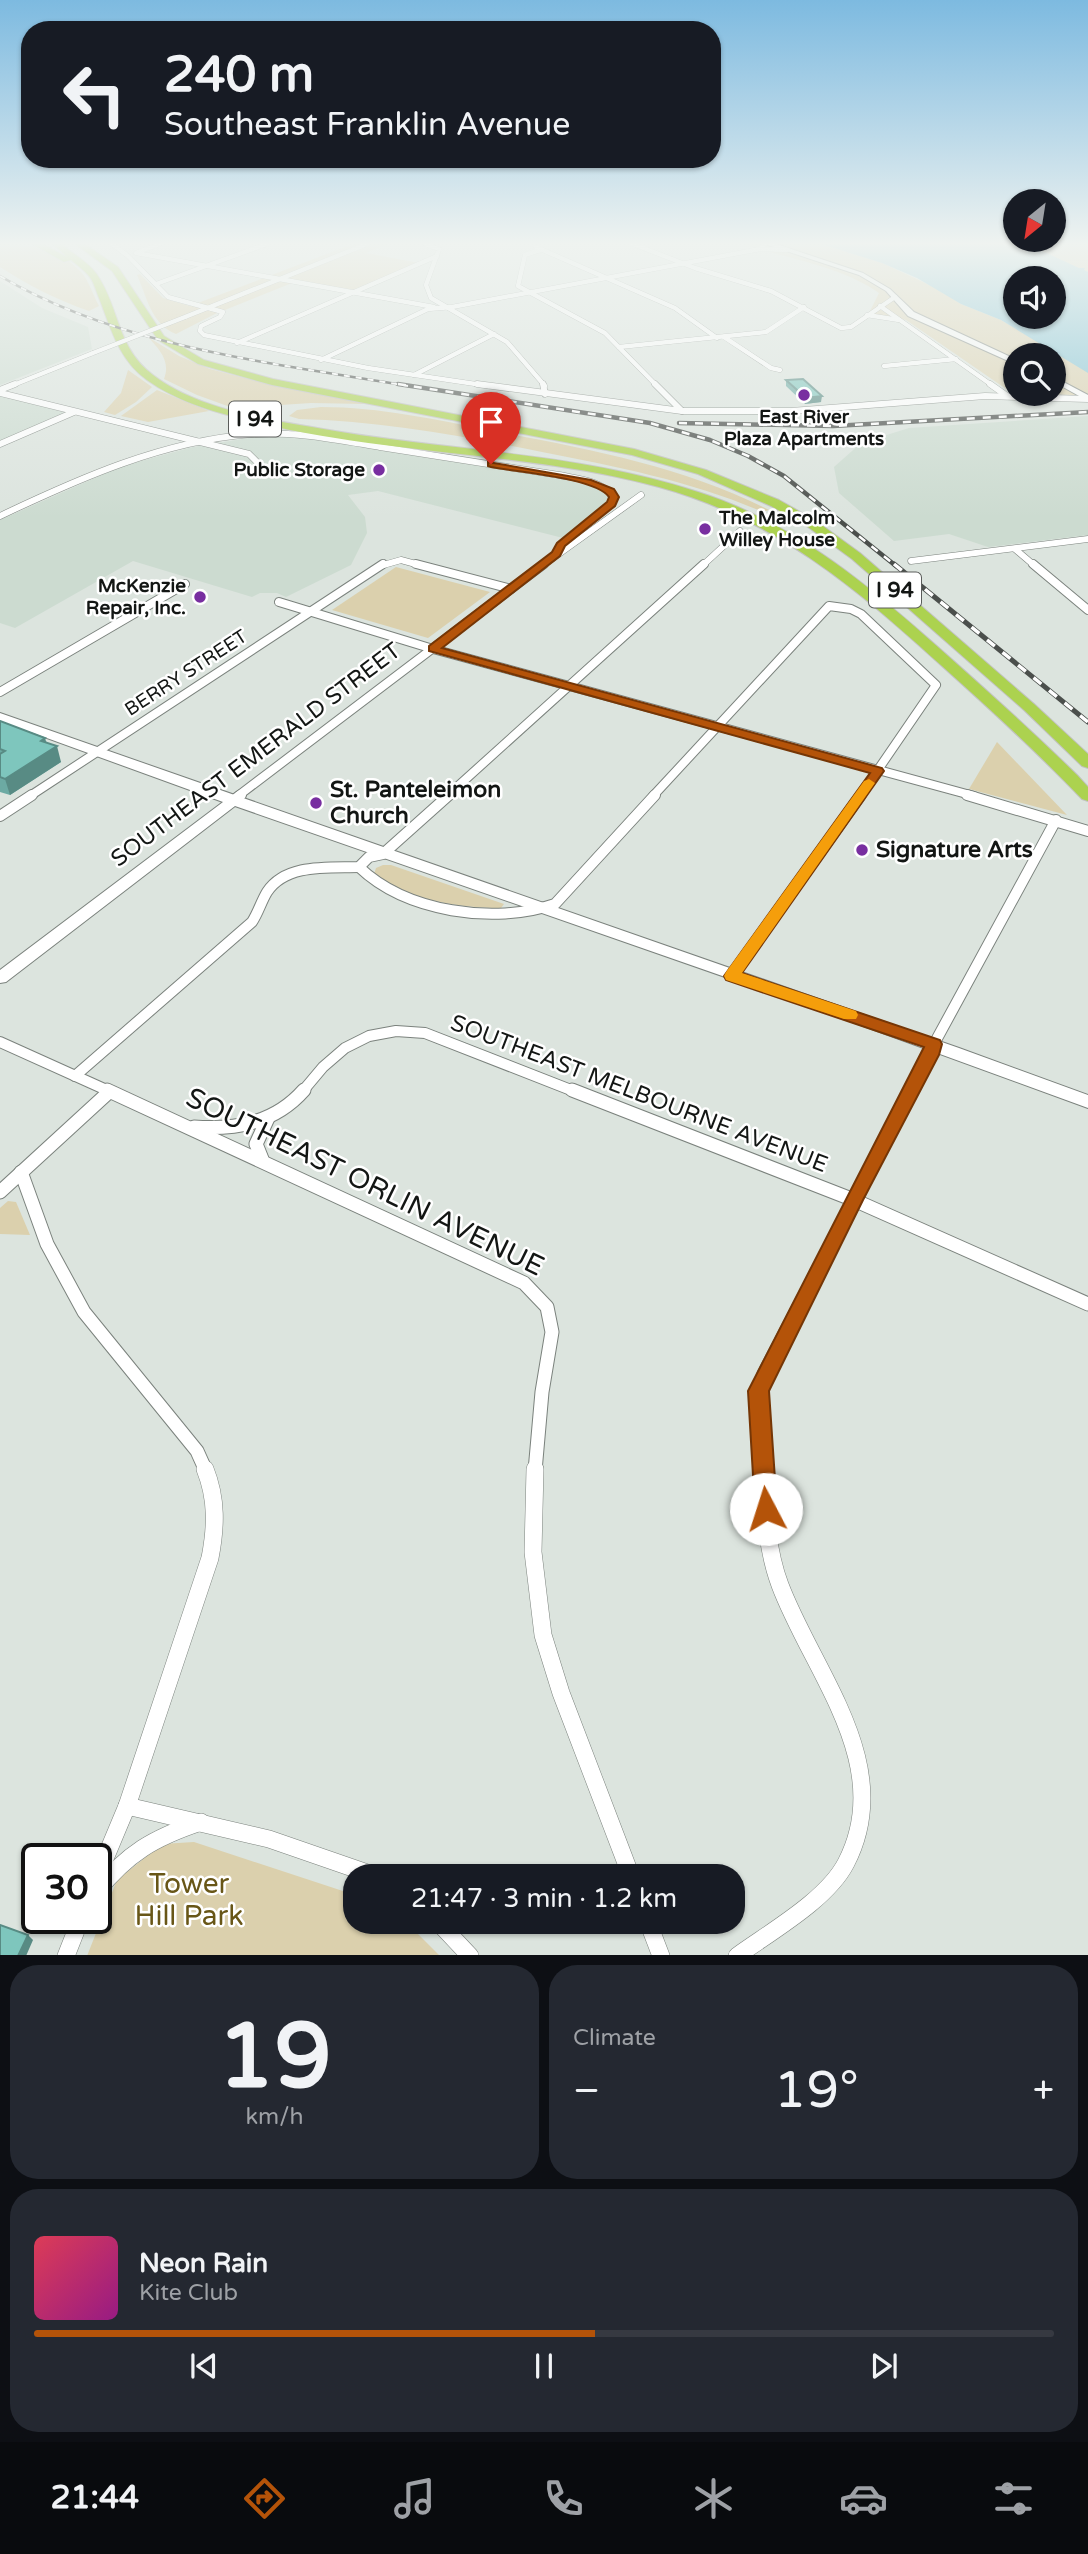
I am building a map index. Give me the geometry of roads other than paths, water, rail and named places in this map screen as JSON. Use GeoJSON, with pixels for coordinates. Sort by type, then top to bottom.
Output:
{"type":"FeatureCollection","features":[{"type":"Feature","properties":{"kind":"highway","name":"I 94"},"geometry":{"type":"LineString","coordinates":[[118,335],[125,353],[137,368],[161,386],[197,402],[257,419],[314,430],[623,475],[692,493],[761,521],[808,546],[865,590],[1019,729],[1088,796]]}},
{"type":"Feature","properties":{"kind":"highway","name":"I 94"},"geometry":{"type":"LineString","coordinates":[[160,335],[167,343],[189,356],[223,369],[272,382],[627,451],[691,469],[758,495],[804,519],[856,556],[1029,707],[1088,763]]}},
{"type":"Feature","properties":{"kind":"street"},"geometry":{"type":"LineString","coordinates":[[0,392],[138,335]]}},
{"type":"Feature","properties":{"kind":"street"},"geometry":{"type":"LineString","coordinates":[[209,335],[237,343],[414,375],[682,411],[780,412],[956,397],[1003,396]]}},
{"type":"Feature","properties":{"kind":"street"},"geometry":{"type":"LineString","coordinates":[[237,343],[255,335]]}},
{"type":"Feature","properties":{"kind":"street"},"geometry":{"type":"LineString","coordinates":[[321,359],[372,335]]}},
{"type":"Feature","properties":{"kind":"street"},"geometry":{"type":"LineString","coordinates":[[414,375],[492,335]]}},
{"type":"Feature","properties":{"kind":"street"},"geometry":{"type":"LineString","coordinates":[[496,335],[521,356],[546,387],[545,394]]}},
{"type":"Feature","properties":{"kind":"street"},"geometry":{"type":"LineString","coordinates":[[605,335],[682,411]]}},
{"type":"Feature","properties":{"kind":"street"},"geometry":{"type":"LineString","coordinates":[[717,335],[771,368],[780,370]]}},
{"type":"Feature","properties":{"kind":"street"},"geometry":{"type":"LineString","coordinates":[[620,347],[739,335]]}},
{"type":"Feature","properties":{"kind":"street"},"geometry":{"type":"LineString","coordinates":[[921,335],[1003,393]]}},
{"type":"Feature","properties":{"kind":"street"},"geometry":{"type":"LineString","coordinates":[[957,335],[1003,356]]}},
{"type":"Feature","properties":{"kind":"street"},"geometry":{"type":"LineString","coordinates":[[884,366],[956,359]]}},
{"type":"Feature","properties":{"kind":"street"},"geometry":{"type":"LineString","coordinates":[[1066,386],[1088,398]]}},
{"type":"Feature","properties":{"kind":"street"},"geometry":{"type":"LineString","coordinates":[[0,392],[249,454],[259,464]]}},
{"type":"Feature","properties":{"kind":"street"},"geometry":{"type":"LineString","coordinates":[[1066,397],[1088,398]]}},
{"type":"Feature","properties":{"kind":"street"},"geometry":{"type":"LineString","coordinates":[[0,444],[77,412]]}},
{"type":"Feature","properties":{"kind":"street"},"geometry":{"type":"LineString","coordinates":[[0,516],[65,485],[125,461],[198,442],[253,434],[303,435],[559,475],[611,491],[614,497],[611,504],[561,545],[557,554]]}},
{"type":"Feature","properties":{"kind":"street","name":"SOUTHEAST EMERALD STREET"},"geometry":{"type":"LineString","coordinates":[[0,978],[557,554],[641,495]]}},
{"type":"Feature","properties":{"kind":"street"},"geometry":{"type":"LineString","coordinates":[[75,1076],[252,922],[264,896],[279,879],[307,870],[359,867],[369,857],[383,854],[740,531]]}},
{"type":"Feature","properties":{"kind":"street"},"geometry":{"type":"LineString","coordinates":[[911,561],[1088,539]]}},
{"type":"Feature","properties":{"kind":"street"},"geometry":{"type":"LineString","coordinates":[[1015,549],[1088,610]]}},
{"type":"Feature","properties":{"kind":"street","name":"BERRY STREET"},"geometry":{"type":"LineString","coordinates":[[0,816],[308,613],[392,561],[401,560],[511,589]]}},
{"type":"Feature","properties":{"kind":"street"},"geometry":{"type":"LineString","coordinates":[[0,692],[185,584]]}},
{"type":"Feature","properties":{"kind":"street"},"geometry":{"type":"LineString","coordinates":[[279,602],[433,649],[1088,831]]}},
{"type":"Feature","properties":{"kind":"street"},"geometry":{"type":"LineString","coordinates":[[359,867],[377,885],[422,903],[499,913],[545,910],[555,904],[829,606],[851,609],[861,614],[936,685],[935,690],[732,976]]}},
{"type":"Feature","properties":{"kind":"street"},"geometry":{"type":"LineString","coordinates":[[0,717],[231,802],[934,1044],[1088,1102]]}},
{"type":"Feature","properties":{"kind":"street"},"geometry":{"type":"LineString","coordinates":[[737,1955],[820,1893],[845,1866],[860,1831],[864,1793],[859,1754],[825,1678],[797,1629],[778,1581],[768,1536],[758,1391],[853,1200],[931,1055],[934,1044],[1056,820]]}},
{"type":"Feature","properties":{"kind":"street","name":"SOUTHEAST MELBOURNE AVENUE"},"geometry":{"type":"LineString","coordinates":[[184,1126],[229,1127],[268,1118],[300,1095],[325,1065],[351,1043],[378,1031],[409,1030],[443,1038],[853,1200],[1088,1304]]}},
{"type":"Feature","properties":{"kind":"street","name":"SOUTHEAST ORLIN AVENUE"},"geometry":{"type":"LineString","coordinates":[[0,1042],[263,1160],[524,1283],[539,1293],[551,1310],[551,1350],[543,1389],[533,1479],[537,1606],[556,1676],[626,1864]]}},
{"type":"Feature","properties":{"kind":"street"},"geometry":{"type":"LineString","coordinates":[[0,1192],[109,1092]]}},
{"type":"Feature","properties":{"kind":"street"},"geometry":{"type":"LineString","coordinates":[[263,1160],[256,1151],[256,1143],[268,1118]]}},
{"type":"Feature","properties":{"kind":"street"},"geometry":{"type":"LineString","coordinates":[[22,1171],[26,1191],[71,1291],[84,1312],[197,1451],[210,1476],[216,1502],[210,1558],[127,1806],[112,1843]]}},
{"type":"Feature","properties":{"kind":"street"},"geometry":{"type":"LineString","coordinates":[[127,1806],[269,1839],[343,1865]]}},
{"type":"Feature","properties":{"kind":"street"},"geometry":{"type":"LineString","coordinates":[[112,1872],[138,1847],[167,1832],[202,1822]]}},
{"type":"Feature","properties":{"kind":"street"},"geometry":{"type":"LineString","coordinates":[[66,1955],[75,1934]]}},
{"type":"Feature","properties":{"kind":"street"},"geometry":{"type":"LineString","coordinates":[[450,1934],[470,1955]]}},
{"type":"Feature","properties":{"kind":"street"},"geometry":{"type":"LineString","coordinates":[[653,1934],[661,1955]]}},
{"type":"Feature","properties":{"kind":"water"},"geometry":{"type":"Polygon","coordinates":[[[1026,335],[1088,335],[1088,373],[1066,360],[1066,343],[1039,343],[1026,335]]]}},
{"type":"Feature","properties":{"kind":"railway"},"geometry":{"type":"LineString","coordinates":[[144,335],[250,360],[408,386]]}},
{"type":"Feature","properties":{"kind":"railway"},"geometry":{"type":"LineString","coordinates":[[398,384],[650,423],[710,440],[748,456],[784,476],[896,566]]}},
{"type":"Feature","properties":{"kind":"railway"},"geometry":{"type":"LineString","coordinates":[[679,423],[833,426],[1088,412]]}},
{"type":"Feature","properties":{"kind":"railway"},"geometry":{"type":"LineString","coordinates":[[894,564],[1088,722]]}},
{"type":"Feature","properties":{"kind":"place","name":"East River Plaza Apartments"},"geometry":{"type":"Point","coordinates":[804,395]}},
{"type":"Feature","properties":{"kind":"place","name":"Public Storage"},"geometry":{"type":"Point","coordinates":[379,470]}},
{"type":"Feature","properties":{"kind":"place","name":"The Malcolm Willey House"},"geometry":{"type":"Point","coordinates":[705,529]}},
{"type":"Feature","properties":{"kind":"place","name":"McKenzie Repair, Inc."},"geometry":{"type":"Point","coordinates":[200,597]}},
{"type":"Feature","properties":{"kind":"place","name":"St. Panteleimon Church"},"geometry":{"type":"Point","coordinates":[316,803]}},
{"type":"Feature","properties":{"kind":"place","name":"Signature Arts"},"geometry":{"type":"Point","coordinates":[862,850]}},
{"type":"Feature","properties":{"kind":"park label","name":"Tower Hill Park"},"geometry":{"type":"Point","coordinates":[189,1900]}}]}
